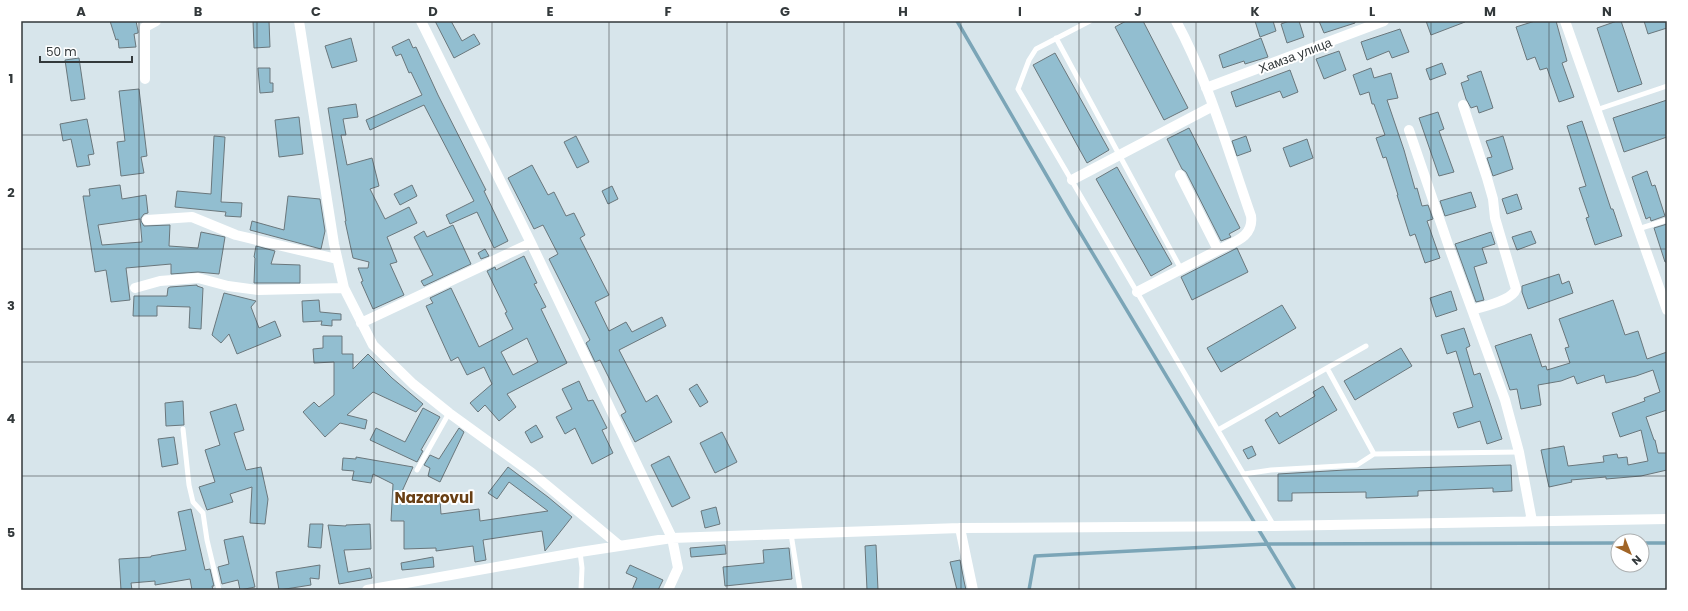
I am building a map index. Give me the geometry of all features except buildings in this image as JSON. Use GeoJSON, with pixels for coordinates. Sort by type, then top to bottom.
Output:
{"type":"FeatureCollection","features":[{"type":"Feature","properties":{"kind":"street"},"geometry":{"type":"LineString","coordinates":[[145,79],[144,27],[156,21]]}},
{"type":"Feature","properties":{"kind":"street"},"geometry":{"type":"LineString","coordinates":[[299,21],[337,259],[344,288],[373,346],[412,384],[449,413],[532,473],[620,546]]}},
{"type":"Feature","properties":{"kind":"street"},"geometry":{"type":"LineString","coordinates":[[421,21],[531,243],[672,538],[678,568],[668,590]]}},
{"type":"Feature","properties":{"kind":"street"},"geometry":{"type":"LineString","coordinates":[[1137,292],[1240,239],[1249,233],[1252,224],[1251,216],[1213,106],[1184,36],[1176,21]]}},
{"type":"Feature","properties":{"kind":"street","name":"Хамза улица"},"geometry":{"type":"LineString","coordinates":[[1206,88],[1384,21]]}},
{"type":"Feature","properties":{"kind":"street"},"geometry":{"type":"LineString","coordinates":[[1565,21],[1667,310]]}},
{"type":"Feature","properties":{"kind":"street"},"geometry":{"type":"LineString","coordinates":[[1463,105],[1487,178],[1493,199],[1494,218],[1516,289],[1514,294],[1509,298],[1472,310]]}},
{"type":"Feature","properties":{"kind":"street"},"geometry":{"type":"LineString","coordinates":[[1072,180],[1213,106]]}},
{"type":"Feature","properties":{"kind":"street"},"geometry":{"type":"LineString","coordinates":[[1409,130],[1505,400],[1519,452],[1532,521]]}},
{"type":"Feature","properties":{"kind":"street"},"geometry":{"type":"LineString","coordinates":[[1180,175],[1218,250]]}},
{"type":"Feature","properties":{"kind":"street"},"geometry":{"type":"LineString","coordinates":[[147,220],[192,217],[236,235],[337,259]]}},
{"type":"Feature","properties":{"kind":"street"},"geometry":{"type":"LineString","coordinates":[[361,323],[531,243]]}},
{"type":"Feature","properties":{"kind":"street"},"geometry":{"type":"LineString","coordinates":[[135,288],[160,281],[198,278],[228,286],[258,290],[344,288]]}},
{"type":"Feature","properties":{"kind":"street"},"geometry":{"type":"LineString","coordinates":[[367,590],[580,552],[672,538],[960,528],[1270,526],[1667,519]]}},
{"type":"Feature","properties":{"kind":"street"},"geometry":{"type":"LineString","coordinates":[[960,528],[973,590]]}},
{"type":"Feature","properties":{"kind":"lane"},"geometry":{"type":"LineString","coordinates":[[1090,21],[1036,49],[1029,60],[1018,89],[1244,474],[1270,526]]}},
{"type":"Feature","properties":{"kind":"lane"},"geometry":{"type":"LineString","coordinates":[[1056,38],[1181,269]]}},
{"type":"Feature","properties":{"kind":"lane"},"geometry":{"type":"LineString","coordinates":[[1596,110],[1667,86]]}},
{"type":"Feature","properties":{"kind":"lane"},"geometry":{"type":"LineString","coordinates":[[1638,229],[1667,220]]}},
{"type":"Feature","properties":{"kind":"lane"},"geometry":{"type":"LineString","coordinates":[[1218,430],[1366,346]]}},
{"type":"Feature","properties":{"kind":"lane"},"geometry":{"type":"LineString","coordinates":[[1328,368],[1374,454]]}},
{"type":"Feature","properties":{"kind":"lane"},"geometry":{"type":"LineString","coordinates":[[416,470],[449,413]]}},
{"type":"Feature","properties":{"kind":"lane"},"geometry":{"type":"LineString","coordinates":[[183,429],[189,485],[193,502],[203,513],[207,540],[219,590]]}},
{"type":"Feature","properties":{"kind":"lane"},"geometry":{"type":"LineString","coordinates":[[1244,474],[1271,470],[1357,465],[1374,454],[1519,452]]}},
{"type":"Feature","properties":{"kind":"lane"},"geometry":{"type":"LineString","coordinates":[[791,534],[800,590]]}},
{"type":"Feature","properties":{"kind":"lane"},"geometry":{"type":"LineString","coordinates":[[580,552],[582,568],[580,590]]}},
{"type":"Feature","properties":{"kind":"waterway"},"geometry":{"type":"LineString","coordinates":[[957,21],[1069,214],[1295,590]]}},
{"type":"Feature","properties":{"kind":"waterway"},"geometry":{"type":"LineString","coordinates":[[1029,590],[1035,556],[1267,544],[1610,543]]}},
{"type":"Feature","properties":{"kind":"waterway"},"geometry":{"type":"LineString","coordinates":[[1650,543],[1667,543]]}},
{"type":"Feature","properties":{"kind":"district","name":"Nazarovul"},"geometry":{"type":"Point","coordinates":[434,498]}}]}
